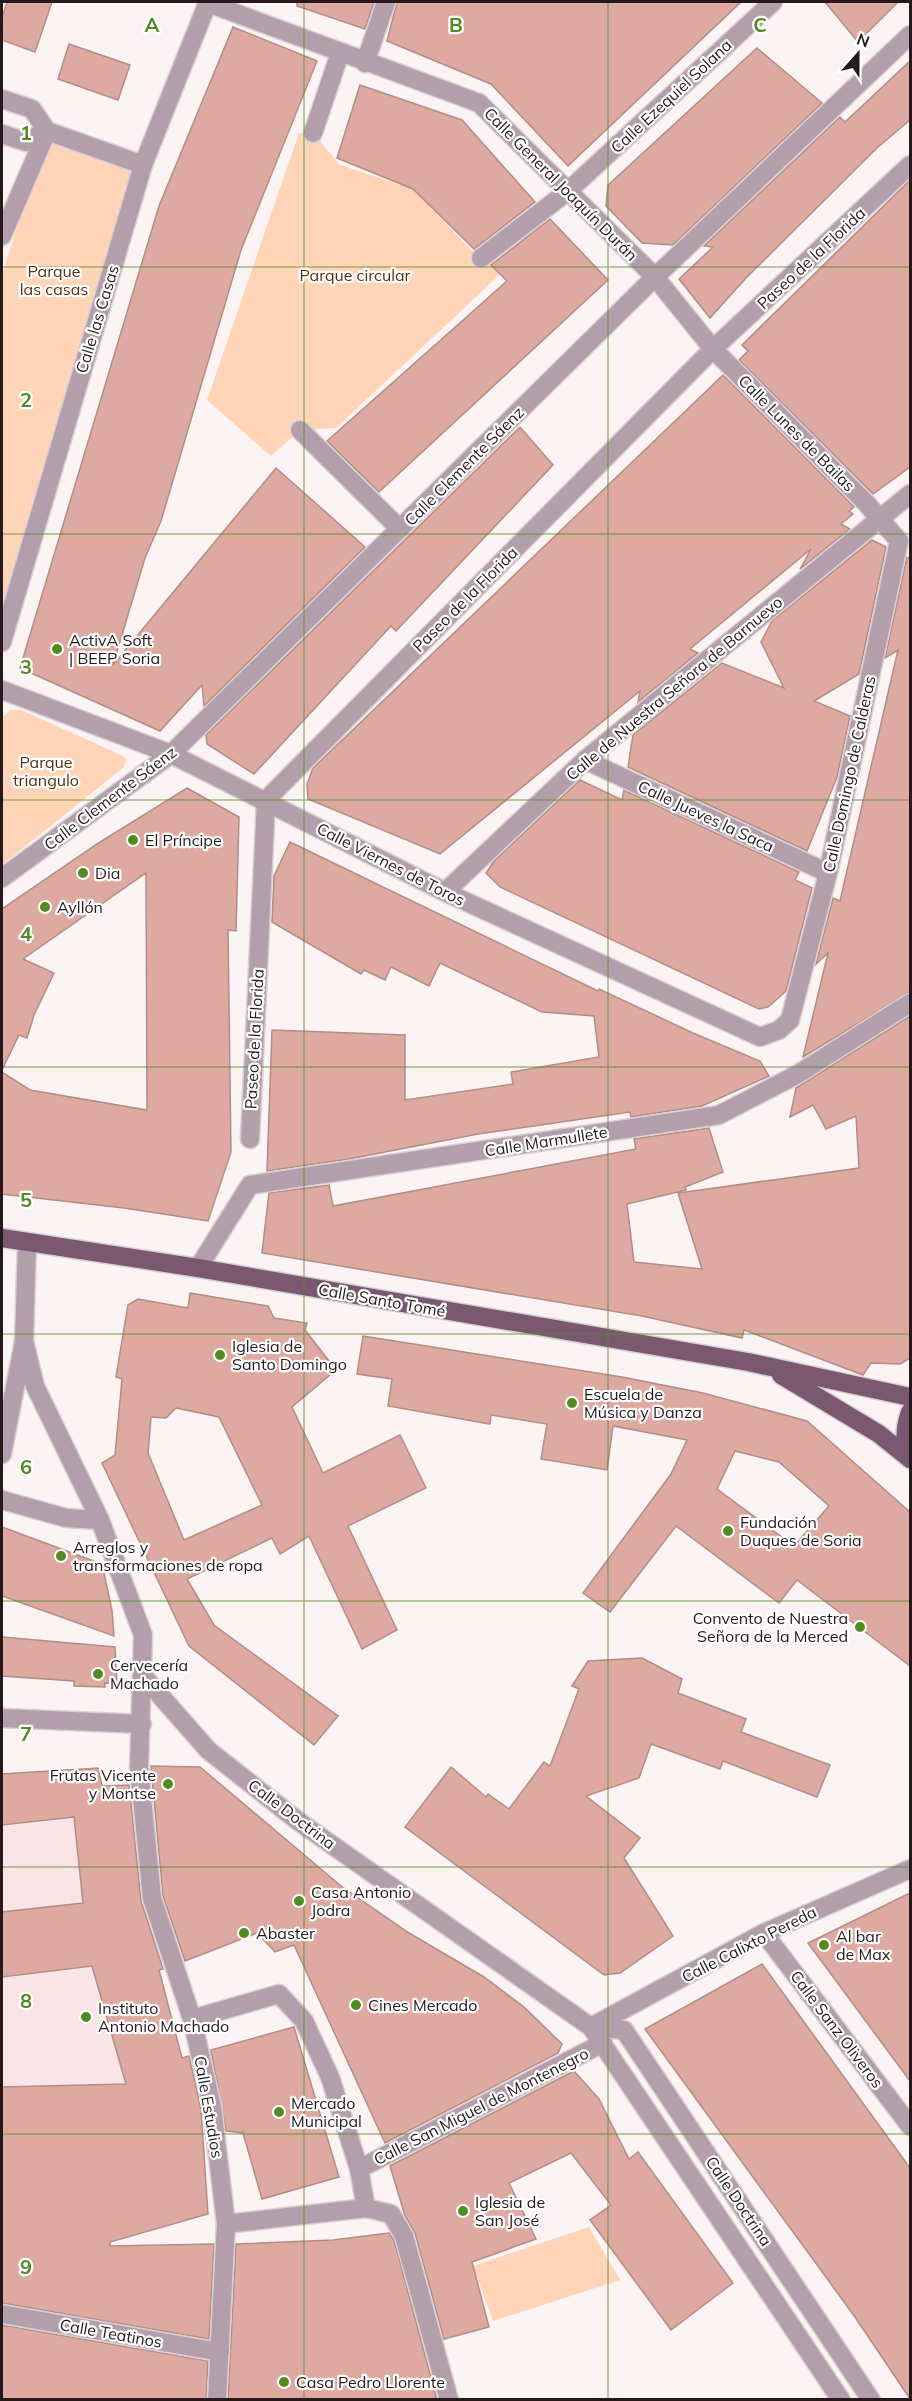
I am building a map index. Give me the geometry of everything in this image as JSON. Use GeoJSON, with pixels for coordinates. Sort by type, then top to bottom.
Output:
{"type":"FeatureCollection","features":[{"type":"Feature","properties":{"kind":"main road","name":"Calle Santo Tomé"},"geometry":{"type":"LineString","coordinates":[[2,1238],[198,1268],[761,1365],[910,1396]]}},
{"type":"Feature","properties":{"kind":"main road","name":"Calle Santo Tomé"},"geometry":{"type":"LineString","coordinates":[[761,1365],[820,1396],[879,1434],[910,1459]]}},
{"type":"Feature","properties":{"kind":"main road"},"geometry":{"type":"LineString","coordinates":[[910,1412],[905,1426],[905,1443],[910,1459]]}},
{"type":"Feature","properties":{"kind":"street","name":"Calle General Joaquín Durán"},"geometry":{"type":"LineString","coordinates":[[208,2],[365,63],[479,103],[655,277],[713,349]]}},
{"type":"Feature","properties":{"kind":"street","name":"Calle las Casas"},"geometry":{"type":"LineString","coordinates":[[2,642],[143,165],[208,2]]}},
{"type":"Feature","properties":{"kind":"street"},"geometry":{"type":"LineString","coordinates":[[365,63],[386,2]]}},
{"type":"Feature","properties":{"kind":"street","name":"Calle Ezequiel Solana"},"geometry":{"type":"LineString","coordinates":[[568,191],[773,2]]}},
{"type":"Feature","properties":{"kind":"street","name":"Calle Clemente Sáenz"},"geometry":{"type":"LineString","coordinates":[[2,878],[171,754],[655,277],[910,35]]}},
{"type":"Feature","properties":{"kind":"street"},"geometry":{"type":"LineString","coordinates":[[313,133],[340,53]]}},
{"type":"Feature","properties":{"kind":"street"},"geometry":{"type":"LineString","coordinates":[[2,99],[32,109],[48,131],[143,165]]}},
{"type":"Feature","properties":{"kind":"street"},"geometry":{"type":"LineString","coordinates":[[2,134],[26,142],[48,131]]}},
{"type":"Feature","properties":{"kind":"street"},"geometry":{"type":"LineString","coordinates":[[2,236],[48,131]]}},
{"type":"Feature","properties":{"kind":"street","name":"Paseo de la Florida"},"geometry":{"type":"LineString","coordinates":[[250,1139],[266,800],[713,349],[910,165]]}},
{"type":"Feature","properties":{"kind":"street"},"geometry":{"type":"LineString","coordinates":[[481,258],[568,191]]}},
{"type":"Feature","properties":{"kind":"street","name":"Calle Lunes de Bailas"},"geometry":{"type":"LineString","coordinates":[[713,349],[879,518]]}},
{"type":"Feature","properties":{"kind":"street"},"geometry":{"type":"LineString","coordinates":[[300,430],[400,529]]}},
{"type":"Feature","properties":{"kind":"street","name":"Calle de Nuestra Señora de Barnuevo"},"geometry":{"type":"LineString","coordinates":[[445,892],[585,760],[910,494]]}},
{"type":"Feature","properties":{"kind":"street","name":"Calle Domingo de Calderas"},"geometry":{"type":"LineString","coordinates":[[779,1030],[790,1020],[828,873],[899,541],[879,518]]}},
{"type":"Feature","properties":{"kind":"street","name":"Calle Viernes de Toros"},"geometry":{"type":"LineString","coordinates":[[2,690],[171,754],[445,892],[760,1037],[779,1030]]}},
{"type":"Feature","properties":{"kind":"street","name":"Calle Jueves la Saca"},"geometry":{"type":"LineString","coordinates":[[585,760],[828,873]]}},
{"type":"Feature","properties":{"kind":"street","name":"Calle Marmullete"},"geometry":{"type":"LineString","coordinates":[[198,1268],[250,1185],[718,1115],[798,1074],[910,1003]]}},
{"type":"Feature","properties":{"kind":"street"},"geometry":{"type":"LineString","coordinates":[[2,1454],[24,1341],[27,1243]]}},
{"type":"Feature","properties":{"kind":"street"},"geometry":{"type":"LineString","coordinates":[[24,1341],[36,1386],[100,1520],[143,1635],[144,1677]]}},
{"type":"Feature","properties":{"kind":"street"},"geometry":{"type":"LineString","coordinates":[[2,1500],[66,1518],[100,1520]]}},
{"type":"Feature","properties":{"kind":"street","name":"Calle Estudios"},"geometry":{"type":"LineString","coordinates":[[144,1677],[140,1768],[152,1898],[192,2019],[212,2107],[226,2224],[217,2400]]}},
{"type":"Feature","properties":{"kind":"street","name":"Calle Doctrina"},"geometry":{"type":"LineString","coordinates":[[144,1677],[208,1750],[298,1821],[591,2027],[841,2400]]}},
{"type":"Feature","properties":{"kind":"street"},"geometry":{"type":"LineString","coordinates":[[2,1718],[142,1724]]}},
{"type":"Feature","properties":{"kind":"street","name":"Calle Calixto Pereda"},"geometry":{"type":"LineString","coordinates":[[591,2027],[764,1933],[910,1869]]}},
{"type":"Feature","properties":{"kind":"street","name":"Calle Sanz Oliveros"},"geometry":{"type":"LineString","coordinates":[[764,1933],[910,2126]]}},
{"type":"Feature","properties":{"kind":"street"},"geometry":{"type":"LineString","coordinates":[[192,2019],[279,1994],[304,2021],[330,2077],[359,2169],[366,2208]]}},
{"type":"Feature","properties":{"kind":"street","name":"Calle Doctrina"},"geometry":{"type":"LineString","coordinates":[[591,2027],[624,2030],[871,2400]]}},
{"type":"Feature","properties":{"kind":"street","name":"Calle San Miguel de Montenegro"},"geometry":{"type":"LineString","coordinates":[[359,2169],[603,2043]]}},
{"type":"Feature","properties":{"kind":"street"},"geometry":{"type":"LineString","coordinates":[[226,2224],[366,2208],[391,2214],[404,2236],[449,2400]]}},
{"type":"Feature","properties":{"kind":"street","name":"Calle Teatinos"},"geometry":{"type":"LineString","coordinates":[[2,2314],[220,2352]]}},
{"type":"Feature","properties":{"kind":"shaded area","name":"Instituto Antonio Machado"},"geometry":{"type":"Polygon","coordinates":[[[98,1768],[102,1786],[128,1785],[143,1910],[200,2129],[111,2147],[2,2148],[2,1774],[98,1768]]]}},
{"type":"Feature","properties":{"kind":"green space","name":"Parque las casas"},"geometry":{"type":"Polygon","coordinates":[[[47,131],[143,165],[2,642],[2,275],[47,131]]]}},
{"type":"Feature","properties":{"kind":"green space","name":"Parque circular"},"geometry":{"type":"Polygon","coordinates":[[[299,133],[313,133],[340,165],[413,189],[474,253],[510,265],[336,428],[300,430],[271,456],[207,400],[299,133]]]}},
{"type":"Feature","properties":{"kind":"green space","name":"Parque triangulo"},"geometry":{"type":"Polygon","coordinates":[[[10,710],[21,710],[123,756],[126,760],[124,767],[2,865],[2,718],[10,710]]]}},
{"type":"Feature","properties":{"kind":"green space"},"geometry":{"type":"Polygon","coordinates":[[[589,2227],[620,2280],[493,2321],[473,2266],[589,2227]]]}},
{"type":"Feature","properties":{"kind":"building"},"geometry":{"type":"Polygon","coordinates":[[[7,2],[52,2],[35,52],[2,40],[2,18],[7,2]]]}},
{"type":"Feature","properties":{"kind":"building"},"geometry":{"type":"Polygon","coordinates":[[[297,2],[374,2],[365,29],[297,6],[297,2]]]}},
{"type":"Feature","properties":{"kind":"building"},"geometry":{"type":"Polygon","coordinates":[[[397,2],[741,2],[568,166],[491,84],[387,41],[397,2]]]}},
{"type":"Feature","properties":{"kind":"building"},"geometry":{"type":"Polygon","coordinates":[[[825,2],[898,2],[858,42],[825,2]]]}},
{"type":"Feature","properties":{"kind":"building"},"geometry":{"type":"Polygon","coordinates":[[[233,27],[317,61],[241,250],[161,521],[145,558],[113,665],[276,468],[365,547],[204,706],[202,685],[160,731],[20,668],[159,206],[233,27]]]}},
{"type":"Feature","properties":{"kind":"building"},"geometry":{"type":"Polygon","coordinates":[[[69,44],[130,65],[118,100],[58,79],[69,44]]]}},
{"type":"Feature","properties":{"kind":"building"},"geometry":{"type":"Polygon","coordinates":[[[757,48],[822,103],[673,245],[642,243],[606,206],[608,185],[757,48]]]}},
{"type":"Feature","properties":{"kind":"building"},"geometry":{"type":"Polygon","coordinates":[[[910,61],[910,120],[877,148],[746,278],[710,318],[679,279],[713,247],[704,246],[840,117],[845,122],[910,61]]]}},
{"type":"Feature","properties":{"kind":"building"},"geometry":{"type":"Polygon","coordinates":[[[360,85],[462,120],[535,202],[474,249],[413,189],[337,158],[360,85]]]}},
{"type":"Feature","properties":{"kind":"building"},"geometry":{"type":"Polygon","coordinates":[[[910,180],[910,467],[873,494],[739,360],[748,351],[742,345],[910,180]]]}},
{"type":"Feature","properties":{"kind":"building"},"geometry":{"type":"Polygon","coordinates":[[[550,219],[608,280],[379,492],[327,441],[507,281],[491,265],[550,219]]]}},
{"type":"Feature","properties":{"kind":"building"},"geometry":{"type":"Polygon","coordinates":[[[723,375],[854,507],[849,511],[853,514],[841,524],[850,529],[800,569],[811,549],[690,649],[698,653],[638,702],[640,691],[440,854],[308,799],[307,784],[313,768],[723,375]]]}},
{"type":"Feature","properties":{"kind":"building"},"geometry":{"type":"Polygon","coordinates":[[[520,427],[553,465],[396,631],[391,626],[254,774],[207,744],[206,735],[520,427]]]}},
{"type":"Feature","properties":{"kind":"building"},"geometry":{"type":"Polygon","coordinates":[[[872,540],[886,547],[859,674],[814,701],[850,716],[837,777],[807,851],[628,767],[633,735],[722,663],[784,688],[761,642],[772,621],[872,540]]]}},
{"type":"Feature","properties":{"kind":"building"},"geometry":{"type":"Polygon","coordinates":[[[907,557],[910,559],[910,992],[803,1057],[828,953],[816,964],[833,898],[840,901],[898,650],[885,658],[907,557]]]}},
{"type":"Feature","properties":{"kind":"building"},"geometry":{"type":"Polygon","coordinates":[[[580,780],[622,800],[624,790],[799,872],[795,880],[812,888],[786,991],[768,1007],[759,1009],[500,887],[486,873],[494,861],[580,780]]]}},
{"type":"Feature","properties":{"kind":"building"},"geometry":{"type":"Polygon","coordinates":[[[187,788],[239,817],[236,931],[228,930],[231,1152],[208,1221],[124,1208],[2,1194],[2,1072],[30,1090],[147,1110],[146,873],[23,959],[54,973],[34,1015],[27,1038],[19,1035],[2,1070],[2,909],[97,844],[187,788]]]}},
{"type":"Feature","properties":{"kind":"building"},"geometry":{"type":"Polygon","coordinates":[[[290,842],[598,991],[599,989],[760,1061],[769,1076],[702,1106],[631,1117],[630,1112],[478,1134],[349,1159],[267,1171],[272,1030],[405,1035],[405,1100],[513,1084],[511,1072],[599,1057],[594,1016],[542,1012],[440,963],[429,986],[391,967],[385,980],[364,970],[361,974],[272,922],[274,876],[290,842]]]}},
{"type":"Feature","properties":{"kind":"building"},"geometry":{"type":"Polygon","coordinates":[[[910,1016],[910,1358],[900,1364],[871,1363],[863,1375],[744,1330],[742,1338],[642,1316],[262,1253],[269,1193],[329,1185],[333,1206],[636,1149],[634,1139],[709,1128],[723,1172],[685,1187],[686,1190],[627,1204],[634,1262],[702,1269],[678,1193],[859,1168],[856,1116],[826,1129],[813,1105],[790,1117],[796,1088],[910,1016]]]}},
{"type":"Feature","properties":{"kind":"building"},"geometry":{"type":"Polygon","coordinates":[[[190,1293],[268,1306],[274,1318],[307,1323],[305,1330],[336,1370],[292,1407],[323,1473],[400,1435],[426,1488],[348,1526],[397,1630],[362,1649],[309,1536],[280,1554],[272,1538],[187,1579],[214,1625],[338,1716],[314,1745],[189,1646],[102,1463],[115,1455],[122,1379],[116,1377],[128,1305],[138,1299],[188,1308],[190,1293]],[[176,1408],[166,1418],[151,1417],[148,1453],[184,1540],[262,1505],[219,1417],[176,1408]]]}},
{"type":"Feature","properties":{"kind":"building"},"geometry":{"type":"Polygon","coordinates":[[[363,1336],[622,1377],[703,1393],[807,1421],[910,1512],[910,1666],[797,1580],[779,1603],[676,1526],[610,1612],[583,1593],[671,1474],[687,1440],[613,1426],[607,1470],[541,1459],[547,1424],[491,1415],[490,1424],[388,1406],[392,1379],[357,1374],[363,1336]],[[735,1451],[717,1489],[794,1546],[829,1506],[779,1462],[735,1451]]]}},
{"type":"Feature","properties":{"kind":"building"},"geometry":{"type":"Polygon","coordinates":[[[2,1527],[102,1564],[112,1610],[114,1636],[2,1596],[2,1527]]]}},
{"type":"Feature","properties":{"kind":"building"},"geometry":{"type":"Polygon","coordinates":[[[2,1637],[115,1647],[117,1684],[105,1683],[105,1687],[74,1686],[74,1681],[2,1676],[2,1637]]]}},
{"type":"Feature","properties":{"kind":"building"},"geometry":{"type":"Polygon","coordinates":[[[642,1658],[682,1679],[678,1693],[746,1719],[741,1732],[830,1765],[817,1797],[723,1761],[720,1769],[651,1744],[639,1778],[586,1796],[640,1838],[624,1858],[673,1936],[620,1973],[604,1975],[405,1827],[451,1767],[486,1797],[488,1794],[509,1809],[544,1762],[550,1766],[579,1689],[572,1686],[588,1661],[642,1658]]]}},
{"type":"Feature","properties":{"kind":"building"},"geometry":{"type":"Polygon","coordinates":[[[151,1766],[200,1767],[341,1886],[409,1933],[484,1977],[524,2007],[562,2044],[558,2053],[385,2143],[294,1945],[275,1952],[257,1933],[185,1961],[163,1896],[151,1766]]]}},
{"type":"Feature","properties":{"kind":"building"},"geometry":{"type":"Polygon","coordinates":[[[98,1768],[102,1786],[129,1785],[141,1901],[163,1969],[159,1970],[182,2058],[189,2056],[201,2109],[208,2214],[110,2242],[110,2246],[214,2244],[209,2339],[2,2303],[2,2087],[126,2084],[92,1966],[2,1977],[2,1912],[83,1903],[74,1817],[2,1825],[2,1774],[98,1768]]]}},
{"type":"Feature","properties":{"kind":"building"},"geometry":{"type":"Polygon","coordinates":[[[910,1893],[910,2081],[808,1943],[910,1893]]]}},
{"type":"Feature","properties":{"kind":"building"},"geometry":{"type":"Polygon","coordinates":[[[762,1964],[910,2168],[910,2399],[855,2317],[645,2029],[762,1964]]]}},
{"type":"Feature","properties":{"kind":"building","name":"Mercado Municipal"},"geometry":{"type":"Polygon","coordinates":[[[294,2027],[339,2177],[262,2199],[243,2133],[226,2131],[211,2050],[294,2027]]]}},
{"type":"Feature","properties":{"kind":"building","name":"Iglesia de San José"},"geometry":{"type":"Polygon","coordinates":[[[574,2071],[599,2099],[629,2159],[638,2152],[733,2283],[671,2330],[590,2220],[611,2205],[571,2153],[509,2183],[536,2239],[472,2262],[489,2327],[444,2339],[415,2233],[405,2216],[390,2166],[574,2071]]]}},
{"type":"Feature","properties":{"kind":"building"},"geometry":{"type":"Polygon","coordinates":[[[389,2233],[394,2240],[437,2400],[228,2400],[236,2244],[333,2240],[389,2233]]]}},
{"type":"Feature","properties":{"kind":"building"},"geometry":{"type":"Polygon","coordinates":[[[2,2325],[208,2361],[206,2400],[2,2400],[2,2325]]]}},
{"type":"Feature","properties":{"kind":"place","name":"ActivA Soft | BEEP Soria"},"geometry":{"type":"Point","coordinates":[57,649]}},
{"type":"Feature","properties":{"kind":"place","name":"El Príncipe"},"geometry":{"type":"Point","coordinates":[133,840]}},
{"type":"Feature","properties":{"kind":"place","name":"Dia"},"geometry":{"type":"Point","coordinates":[83,873]}},
{"type":"Feature","properties":{"kind":"place","name":"Ayllón"},"geometry":{"type":"Point","coordinates":[45,907]}},
{"type":"Feature","properties":{"kind":"place","name":"Iglesia de Santo Domingo"},"geometry":{"type":"Point","coordinates":[220,1355]}},
{"type":"Feature","properties":{"kind":"place","name":"Escuela de Música y Danza"},"geometry":{"type":"Point","coordinates":[572,1403]}},
{"type":"Feature","properties":{"kind":"place","name":"Fundación Duques de Soria"},"geometry":{"type":"Point","coordinates":[728,1531]}},
{"type":"Feature","properties":{"kind":"place","name":"Arreglos y transformaciones de ropa"},"geometry":{"type":"Point","coordinates":[61,1556]}},
{"type":"Feature","properties":{"kind":"place","name":"Convento de Nuestra Señora de la Merced"},"geometry":{"type":"Point","coordinates":[860,1627]}},
{"type":"Feature","properties":{"kind":"place","name":"Cervecería Machado"},"geometry":{"type":"Point","coordinates":[98,1674]}},
{"type":"Feature","properties":{"kind":"place","name":"Frutas Vicente y Montse"},"geometry":{"type":"Point","coordinates":[168,1784]}},
{"type":"Feature","properties":{"kind":"place","name":"Casa Antonio Jodra"},"geometry":{"type":"Point","coordinates":[299,1901]}},
{"type":"Feature","properties":{"kind":"place","name":"Abaster"},"geometry":{"type":"Point","coordinates":[244,1933]}},
{"type":"Feature","properties":{"kind":"place","name":"Al bar de Max"},"geometry":{"type":"Point","coordinates":[824,1945]}},
{"type":"Feature","properties":{"kind":"place","name":"Cines Mercado"},"geometry":{"type":"Point","coordinates":[356,2005]}},
{"type":"Feature","properties":{"kind":"place","name":"Instituto Antonio Machado"},"geometry":{"type":"Point","coordinates":[86,2017]}},
{"type":"Feature","properties":{"kind":"place","name":"Mercado Municipal"},"geometry":{"type":"Point","coordinates":[279,2112]}},
{"type":"Feature","properties":{"kind":"place","name":"Iglesia de San José"},"geometry":{"type":"Point","coordinates":[463,2211]}},
{"type":"Feature","properties":{"kind":"place","name":"Casa Pedro Llorente"},"geometry":{"type":"Point","coordinates":[284,2382]}}]}
